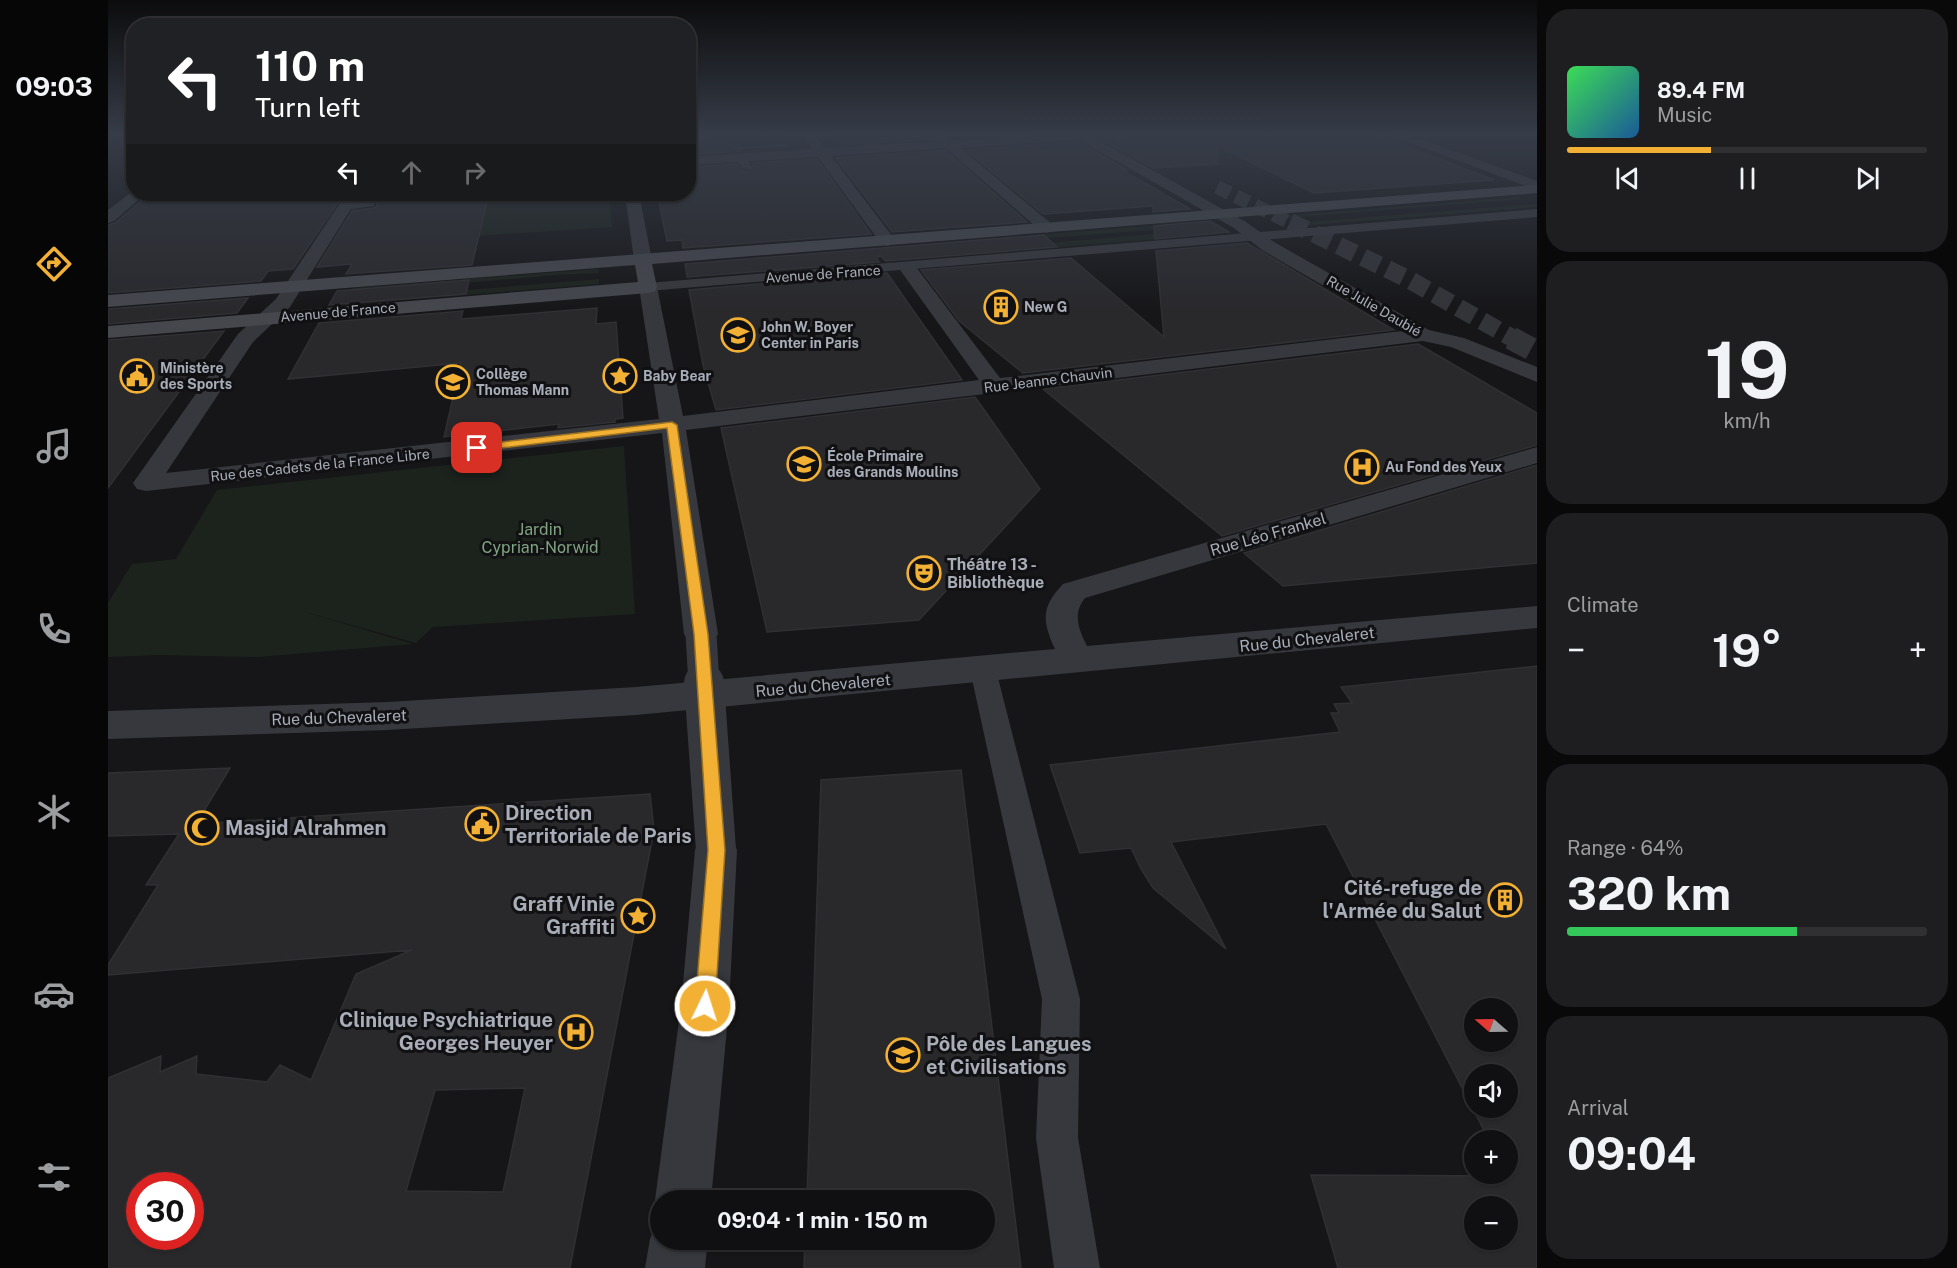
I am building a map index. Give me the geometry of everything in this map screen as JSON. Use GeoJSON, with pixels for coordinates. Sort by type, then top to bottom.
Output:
{"type":"FeatureCollection","features":[{"type":"Feature","properties":{"kind":"street"},"geometry":{"type":"LineString","coordinates":[[852,193],[888,241]]}},
{"type":"Feature","properties":{"kind":"street"},"geometry":{"type":"LineString","coordinates":[[1006,193],[1047,228]]}},
{"type":"Feature","properties":{"kind":"street","name":"Rue Julie Daubié"},"geometry":{"type":"LineString","coordinates":[[1183,193],[1423,335],[1457,342],[1537,375]]}},
{"type":"Feature","properties":{"kind":"street","name":"Avenue de France"},"geometry":{"type":"LineString","coordinates":[[108,301],[1474,193]]}},
{"type":"Feature","properties":{"kind":"street"},"geometry":{"type":"LineString","coordinates":[[115,196],[126,195]]}},
{"type":"Feature","properties":{"kind":"street"},"geometry":{"type":"LineString","coordinates":[[108,218],[130,201]]}},
{"type":"Feature","properties":{"kind":"street"},"geometry":{"type":"LineString","coordinates":[[267,318],[283,303],[348,201]]}},
{"type":"Feature","properties":{"kind":"street"},"geometry":{"type":"LineString","coordinates":[[633,201],[672,425],[699,636],[716,850],[705,1006],[684,1190]]}},
{"type":"Feature","properties":{"kind":"street"},"geometry":{"type":"LineString","coordinates":[[907,267],[994,386]]}},
{"type":"Feature","properties":{"kind":"street","name":"Avenue de France"},"geometry":{"type":"LineString","coordinates":[[108,332],[648,287]]}},
{"type":"Feature","properties":{"kind":"street","name":"Rue des Cadets de la France Libre"},"geometry":{"type":"LineString","coordinates":[[267,318],[245,338],[147,483],[672,425]]}},
{"type":"Feature","properties":{"kind":"street","name":"Rue Jeanne Chauvin"},"geometry":{"type":"LineString","coordinates":[[672,425],[1423,335]]}},
{"type":"Feature","properties":{"kind":"street","name":"Rue Léo Frankel"},"geometry":{"type":"LineString","coordinates":[[1077,661],[1061,624],[1060,610],[1064,600],[1074,591],[1537,455]]}},
{"type":"Feature","properties":{"kind":"street","name":"Rue du Chevaleret"},"geometry":{"type":"LineString","coordinates":[[108,725],[426,714],[701,696],[1537,617]]}},
{"type":"Feature","properties":{"kind":"street"},"geometry":{"type":"LineString","coordinates":[[675,1268],[677,1250]]}},
{"type":"Feature","properties":{"kind":"lane"},"geometry":{"type":"LineString","coordinates":[[354,201],[369,204]]}},
{"type":"Feature","properties":{"kind":"lane","name":"Avenue de France"},"geometry":{"type":"LineString","coordinates":[[648,287],[1537,213]]}},
{"type":"Feature","properties":{"kind":"lane"},"geometry":{"type":"LineString","coordinates":[[888,241],[907,267]]}},
{"type":"Feature","properties":{"kind":"lane"},"geometry":{"type":"LineString","coordinates":[[699,636],[701,696]]}},
{"type":"Feature","properties":{"kind":"lane"},"geometry":{"type":"LineString","coordinates":[[983,670],[1061,999],[1057,1138],[1077,1268]]}},
{"type":"Feature","properties":{"kind":"green space"},"geometry":{"type":"Polygon","coordinates":[[[1518,197],[1524,199],[1286,218],[1281,216],[1518,197]]]}},
{"type":"Feature","properties":{"kind":"green space"},"geometry":{"type":"Polygon","coordinates":[[[487,201],[610,201],[612,227],[478,236],[487,201]]]}},
{"type":"Feature","properties":{"kind":"green space"},"geometry":{"type":"Polygon","coordinates":[[[1537,204],[1537,207],[1300,226],[1295,223],[1537,204]]]}},
{"type":"Feature","properties":{"kind":"green space"},"geometry":{"type":"Polygon","coordinates":[[[1185,223],[1193,227],[951,245],[948,242],[1185,223]]]}},
{"type":"Feature","properties":{"kind":"green space"},"geometry":{"type":"Polygon","coordinates":[[[1201,230],[1208,235],[959,255],[956,251],[1201,230]]]}},
{"type":"Feature","properties":{"kind":"green space"},"geometry":{"type":"Polygon","coordinates":[[[598,269],[599,273],[349,293],[352,288],[598,269]]]}},
{"type":"Feature","properties":{"kind":"green space"},"geometry":{"type":"Polygon","coordinates":[[[599,279],[599,284],[344,305],[346,300],[599,279]]]}},
{"type":"Feature","properties":{"kind":"green space","name":"Jardin Cyprian-Norwid"},"geometry":{"type":"Polygon","coordinates":[[[624,446],[635,614],[433,627],[416,643],[291,608],[413,644],[258,657],[158,655],[108,657],[108,603],[132,564],[176,559],[217,490],[624,446]]]}},
{"type":"Feature","properties":{"kind":"building"},"geometry":{"type":"Polygon","coordinates":[[[696,193],[842,193],[871,234],[683,248],[682,240],[667,241],[659,201],[696,201],[696,193]]]}},
{"type":"Feature","properties":{"kind":"building"},"geometry":{"type":"Polygon","coordinates":[[[863,193],[994,193],[1027,222],[892,232],[863,193]]]}},
{"type":"Feature","properties":{"kind":"building"},"geometry":{"type":"Polygon","coordinates":[[[1018,193],[1162,193],[1190,209],[1153,212],[1153,206],[1043,214],[1018,193]]]}},
{"type":"Feature","properties":{"kind":"building"},"geometry":{"type":"Polygon","coordinates":[[[141,201],[339,201],[293,269],[268,271],[261,281],[108,293],[108,225],[115,223],[141,201]]]}},
{"type":"Feature","properties":{"kind":"building"},"geometry":{"type":"Polygon","coordinates":[[[374,201],[487,201],[472,265],[346,274],[352,264],[317,267],[352,211],[373,208],[377,206],[374,201]]]}},
{"type":"Feature","properties":{"kind":"building"},"geometry":{"type":"Polygon","coordinates":[[[1210,221],[1229,232],[1155,239],[1154,226],[1210,221]]]}},
{"type":"Feature","properties":{"kind":"building"},"geometry":{"type":"Polygon","coordinates":[[[1044,235],[1057,247],[886,261],[880,255],[877,258],[879,262],[687,277],[685,264],[1044,235]]]}},
{"type":"Feature","properties":{"kind":"building"},"geometry":{"type":"Polygon","coordinates":[[[1247,243],[1394,330],[1023,373],[959,321],[921,270],[1071,258],[1164,337],[1156,251],[1247,243]]]}},
{"type":"Feature","properties":{"kind":"building"},"geometry":{"type":"Polygon","coordinates":[[[887,273],[962,380],[716,410],[703,365],[689,290],[887,273]]]}},
{"type":"Feature","properties":{"kind":"building"},"geometry":{"type":"Polygon","coordinates":[[[469,280],[466,294],[329,305],[337,291],[469,280]]]}},
{"type":"Feature","properties":{"kind":"building"},"geometry":{"type":"Polygon","coordinates":[[[248,298],[237,313],[108,324],[108,309],[248,298]]]}},
{"type":"Feature","properties":{"kind":"building","name":"Collège Thomas Mann"},"geometry":{"type":"Polygon","coordinates":[[[597,308],[596,324],[616,322],[623,418],[615,419],[615,422],[558,428],[559,424],[444,437],[461,363],[288,379],[319,323],[463,311],[461,319],[597,308]]]}},
{"type":"Feature","properties":{"kind":"building"},"geometry":{"type":"Polygon","coordinates":[[[224,331],[108,488],[108,340],[224,331]]]}},
{"type":"Feature","properties":{"kind":"building"},"geometry":{"type":"Polygon","coordinates":[[[1418,344],[1537,413],[1537,445],[1222,536],[1043,389],[1418,344]]]}},
{"type":"Feature","properties":{"kind":"building"},"geometry":{"type":"Polygon","coordinates":[[[975,397],[1040,489],[919,620],[767,632],[721,428],[975,397]]]}},
{"type":"Feature","properties":{"kind":"building"},"geometry":{"type":"Polygon","coordinates":[[[1537,465],[1537,563],[1283,586],[1244,553],[1537,465]]]}},
{"type":"Feature","properties":{"kind":"building"},"geometry":{"type":"Polygon","coordinates":[[[1537,666],[1537,1268],[1338,1268],[1311,1175],[1464,1176],[1464,1184],[1518,1184],[1518,1130],[1484,1130],[1478,1118],[1518,1118],[1518,1064],[1464,1064],[1464,1092],[1326,824],[1171,842],[1226,949],[1153,888],[1131,848],[1080,853],[1050,765],[1340,732],[1331,713],[1339,713],[1334,704],[1352,703],[1341,687],[1537,666]]]}},
{"type":"Feature","properties":{"kind":"building"},"geometry":{"type":"Polygon","coordinates":[[[230,768],[196,824],[650,794],[654,830],[570,1268],[108,1268],[108,1078],[161,1056],[160,1072],[197,1056],[196,1074],[267,1082],[280,1065],[311,1080],[356,974],[412,950],[108,975],[108,965],[158,885],[146,885],[179,834],[108,836],[108,773],[230,768]],[[525,1088],[435,1090],[406,1191],[503,1192],[525,1088]]]}},
{"type":"Feature","properties":{"kind":"building","name":"Pôle des Langues et Civilisations"},"geometry":{"type":"Polygon","coordinates":[[[961,770],[1021,1268],[804,1268],[805,1250],[995,1250],[995,1190],[807,1190],[821,780],[961,770]]]}},
{"type":"Feature","properties":{"kind":"tunnel"},"geometry":{"type":"LineString","coordinates":[[1230,193],[1293,224]]}},
{"type":"Feature","properties":{"kind":"tunnel"},"geometry":{"type":"LineString","coordinates":[[1290,222],[1408,279],[1514,339]]}},
{"type":"Feature","properties":{"kind":"tunnel"},"geometry":{"type":"LineString","coordinates":[[1511,338],[1537,352]]}},
{"type":"Feature","properties":{"kind":"place","name":"New G"},"geometry":{"type":"Point","coordinates":[1001,307]}},
{"type":"Feature","properties":{"kind":"place","name":"John W. Boyer Center in Paris"},"geometry":{"type":"Point","coordinates":[738,335]}},
{"type":"Feature","properties":{"kind":"place","name":"Ministère des Sports"},"geometry":{"type":"Point","coordinates":[137,376]}},
{"type":"Feature","properties":{"kind":"place","name":"Baby Bear"},"geometry":{"type":"Point","coordinates":[620,376]}},
{"type":"Feature","properties":{"kind":"place","name":"Collège Thomas Mann"},"geometry":{"type":"Point","coordinates":[453,382]}},
{"type":"Feature","properties":{"kind":"place","name":"École Primaire des Grands Moulins"},"geometry":{"type":"Point","coordinates":[804,464]}},
{"type":"Feature","properties":{"kind":"place","name":"Au Fond des Yeux"},"geometry":{"type":"Point","coordinates":[1362,467]}},
{"type":"Feature","properties":{"kind":"place","name":"Théâtre 13 - Bibliothèque"},"geometry":{"type":"Point","coordinates":[924,573]}},
{"type":"Feature","properties":{"kind":"place","name":"Direction Territoriale de Paris"},"geometry":{"type":"Point","coordinates":[482,824]}},
{"type":"Feature","properties":{"kind":"place","name":"Masjid Alrahmen"},"geometry":{"type":"Point","coordinates":[202,828]}},
{"type":"Feature","properties":{"kind":"place","name":"Cité-refuge de l'Armée du Salut"},"geometry":{"type":"Point","coordinates":[1505,900]}},
{"type":"Feature","properties":{"kind":"place","name":"Graff Vinie Graffiti"},"geometry":{"type":"Point","coordinates":[638,916]}},
{"type":"Feature","properties":{"kind":"place","name":"Clinique Psychiatrique Georges Heuyer"},"geometry":{"type":"Point","coordinates":[576,1032]}},
{"type":"Feature","properties":{"kind":"place","name":"Pôle des Langues et Civilisations"},"geometry":{"type":"Point","coordinates":[903,1055]}},
{"type":"Feature","properties":{"kind":"route"},"geometry":{"type":"LineString","coordinates":[[477,448],[672,425],[701,634],[716,850],[705,1006]]}}]}
